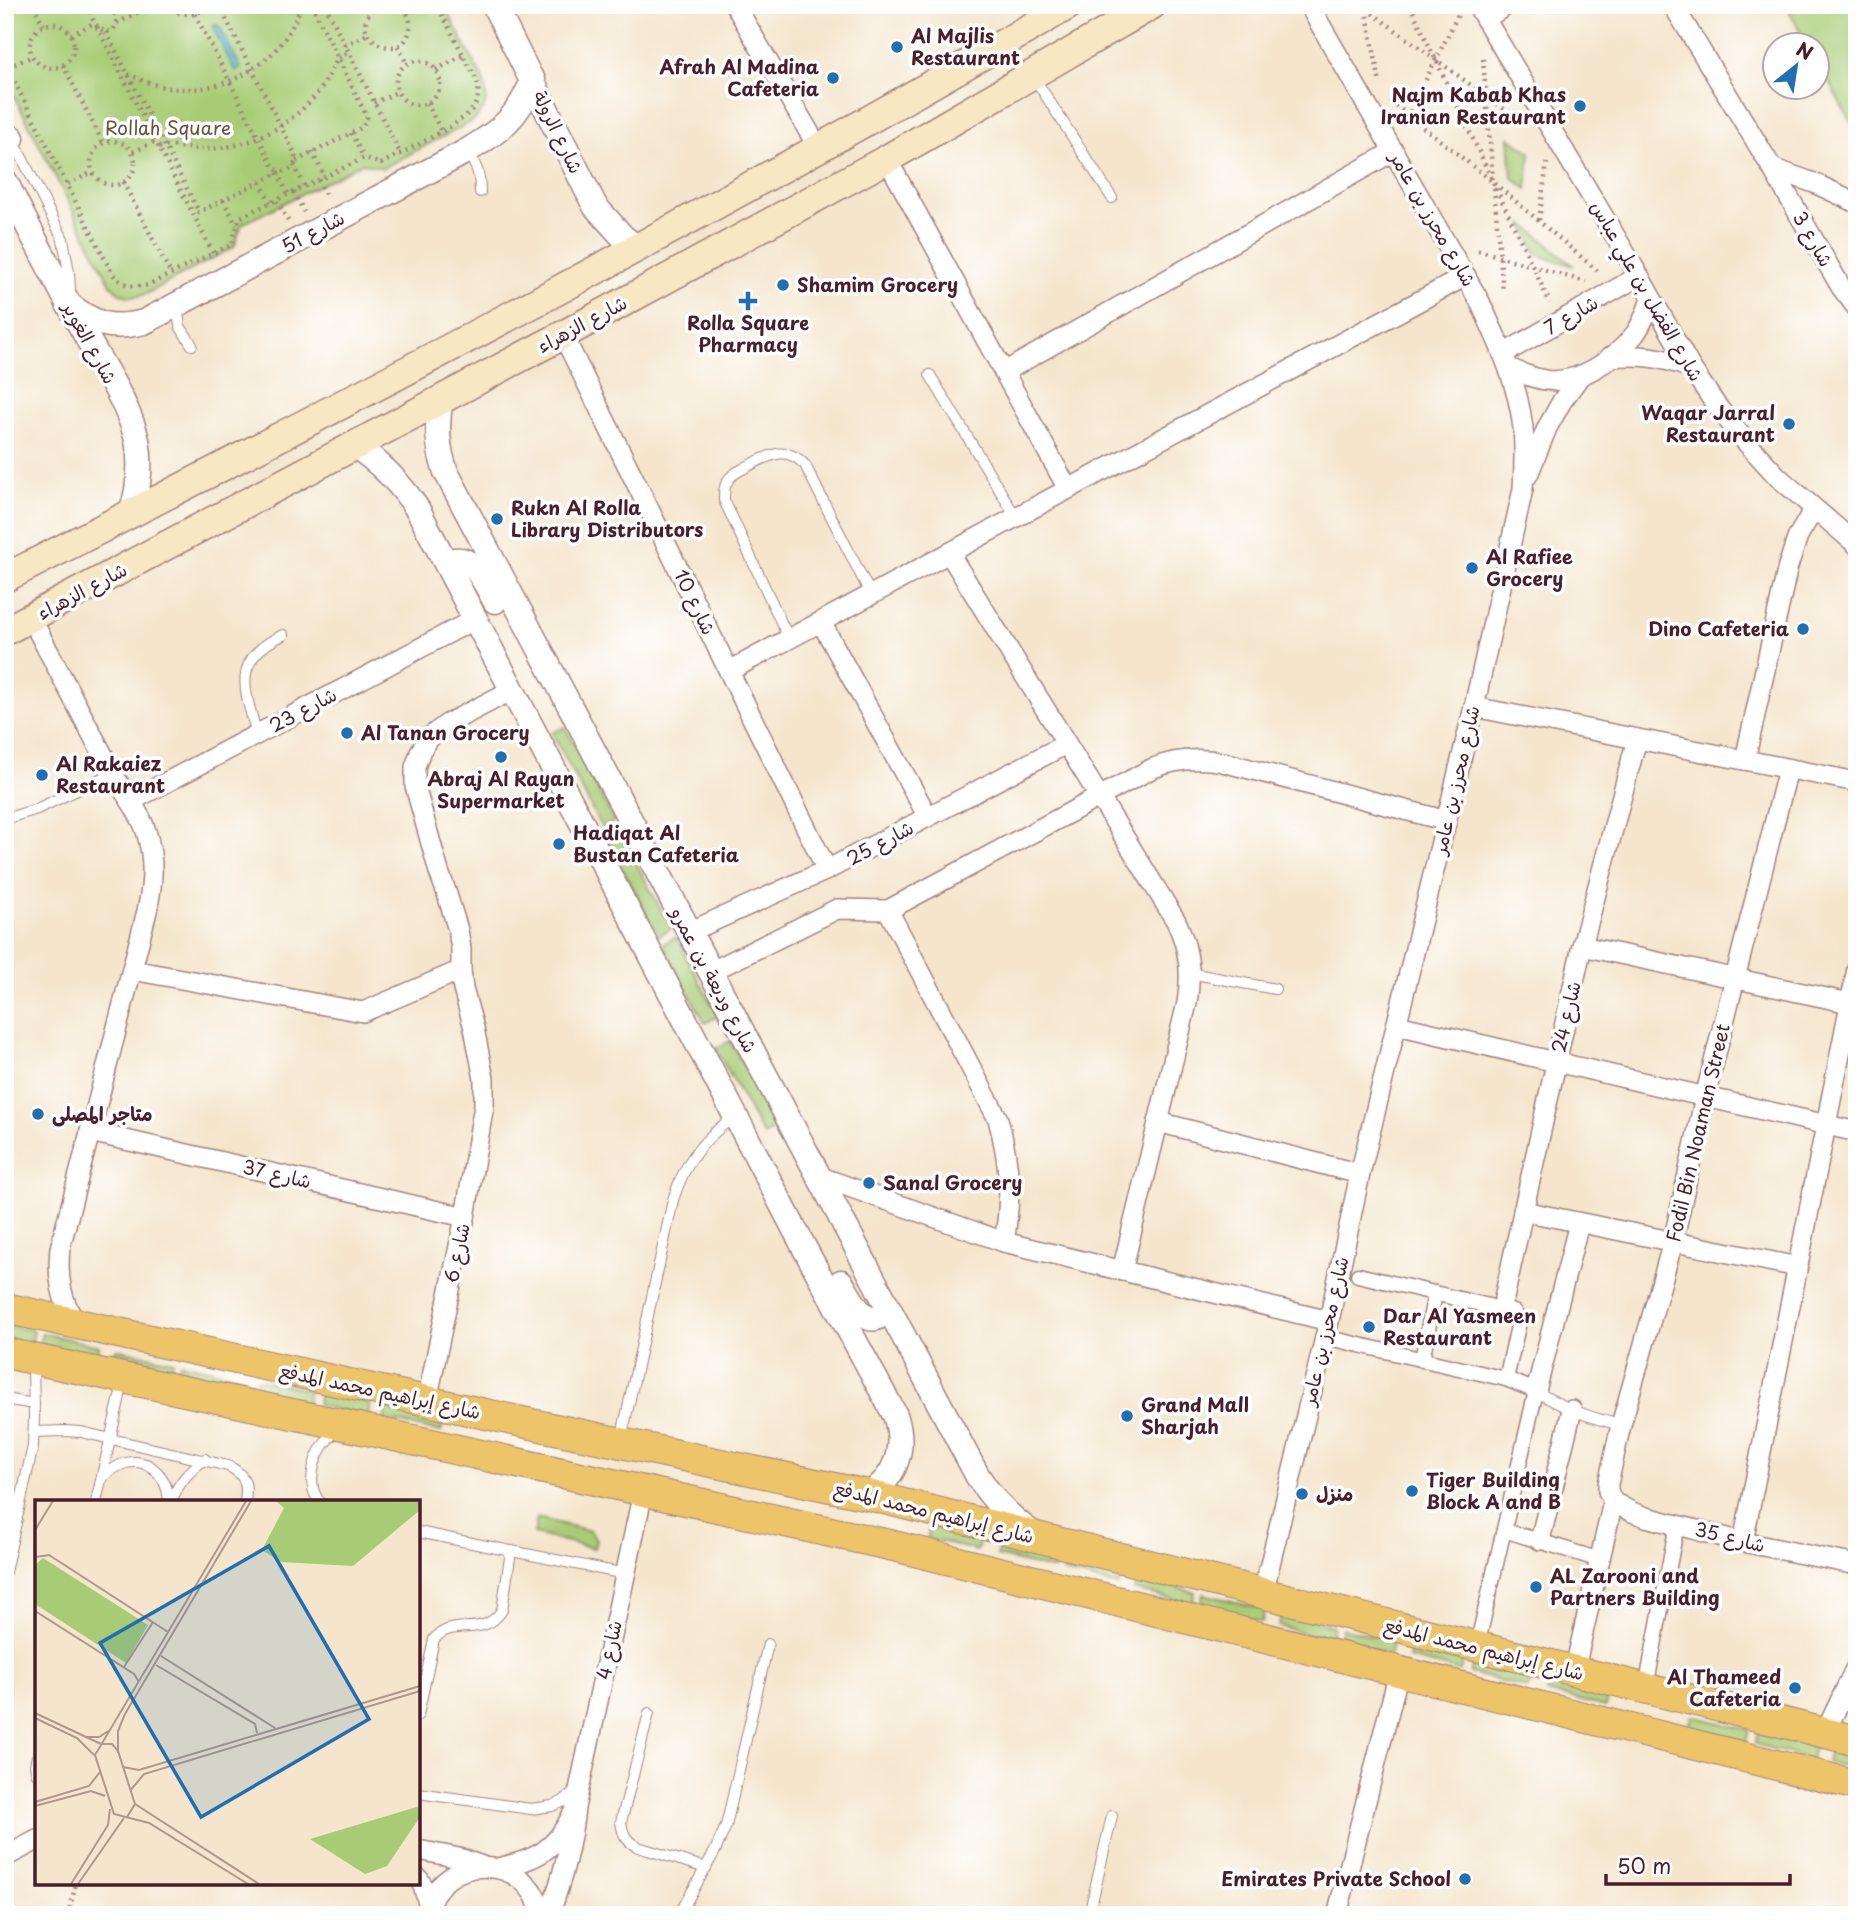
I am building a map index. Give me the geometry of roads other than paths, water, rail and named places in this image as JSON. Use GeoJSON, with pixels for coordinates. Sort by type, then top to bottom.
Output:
{"type":"FeatureCollection","features":[{"type":"Feature","properties":{"kind":"main road"},"geometry":{"type":"LineString","coordinates":[[5,578],[433,357],[637,248],[819,149],[1069,5]]}},
{"type":"Feature","properties":{"kind":"main road","name":"شارع الزهراء"},"geometry":{"type":"LineString","coordinates":[[5,631],[563,335],[887,159],[1152,5]]}},
{"type":"Feature","properties":{"kind":"main road"},"geometry":{"type":"LineString","coordinates":[[346,450],[332,442],[338,428],[353,416],[403,388],[433,357]]}},
{"type":"Feature","properties":{"kind":"main road","name":"شارع إبراهيم محمد المدفع"},"geometry":{"type":"LineString","coordinates":[[5,1308],[868,1495],[1857,1741]]}},
{"type":"Feature","properties":{"kind":"main road"},"geometry":{"type":"LineString","coordinates":[[19,1356],[894,1546],[1857,1785]]}},
{"type":"Feature","properties":{"kind":"main road"},"geometry":{"type":"LineString","coordinates":[[468,1453],[463,1443],[468,1433],[474,1430],[586,1450],[603,1449],[621,1443]]}},
{"type":"Feature","properties":{"kind":"street","name":"شارع الرولة"},"geometry":{"type":"LineString","coordinates":[[494,5],[595,206],[615,229],[637,248]]}},
{"type":"Feature","properties":{"kind":"street"},"geometry":{"type":"LineString","coordinates":[[735,5],[819,149]]}},
{"type":"Feature","properties":{"kind":"street","name":"شارع محرز بن عامر"},"geometry":{"type":"LineString","coordinates":[[1263,1592],[1327,1329],[1360,1174],[1474,706],[1523,489],[1524,458],[1523,428],[1517,398],[1506,361],[1480,302],[1309,5]]}},
{"type":"Feature","properties":{"kind":"street"},"geometry":{"type":"LineString","coordinates":[[1474,12],[1507,5]]}},
{"type":"Feature","properties":{"kind":"street","name":"شارع 3"},"geometry":{"type":"LineString","coordinates":[[1672,5],[1841,287],[1857,308]]}},
{"type":"Feature","properties":{"kind":"street","name":"شارع الفضل بن علي عباس"},"geometry":{"type":"LineString","coordinates":[[1474,12],[1716,405],[1778,477],[1857,545]]}},
{"type":"Feature","properties":{"kind":"street","name":"شارع 51"},"geometry":{"type":"LineString","coordinates":[[68,304],[85,317],[104,325],[124,326],[144,321],[493,135],[522,105],[533,80]]}},
{"type":"Feature","properties":{"kind":"street"},"geometry":{"type":"LineString","coordinates":[[1004,372],[1394,150]]}},
{"type":"Feature","properties":{"kind":"street"},"geometry":{"type":"LineString","coordinates":[[887,159],[1068,489]]}},
{"type":"Feature","properties":{"kind":"street"},"geometry":{"type":"LineString","coordinates":[[1772,168],[1814,183],[1857,203]]}},
{"type":"Feature","properties":{"kind":"street","name":"شارع الغوير"},"geometry":{"type":"LineString","coordinates":[[5,181],[13,217],[68,304],[131,420],[140,457],[140,476],[131,514]]}},
{"type":"Feature","properties":{"kind":"street"},"geometry":{"type":"LineString","coordinates":[[729,671],[1466,276]]}},
{"type":"Feature","properties":{"kind":"street","name":"شارع 7"},"geometry":{"type":"LineString","coordinates":[[1506,361],[1639,276]]}},
{"type":"Feature","properties":{"kind":"street"},"geometry":{"type":"LineString","coordinates":[[1506,361],[1545,380],[1580,376],[1625,345],[1636,332],[1651,299]]}},
{"type":"Feature","properties":{"kind":"street","name":"شارع 10"},"geometry":{"type":"LineString","coordinates":[[563,335],[827,870]]}},
{"type":"Feature","properties":{"kind":"street"},"geometry":{"type":"LineString","coordinates":[[1611,357],[1651,356],[1672,360],[1691,368]]}},
{"type":"Feature","properties":{"kind":"street"},"geometry":{"type":"LineString","coordinates":[[1523,489],[1547,428],[1580,376]]}},
{"type":"Feature","properties":{"kind":"street","name":"شارع وديعة بن عمرو"},"geometry":{"type":"LineString","coordinates":[[441,399],[437,437],[446,472],[984,1486],[1009,1515],[1039,1538]]}},
{"type":"Feature","properties":{"kind":"street"},"geometry":{"type":"LineString","coordinates":[[346,450],[384,467],[408,495],[890,1405],[899,1426],[900,1449],[886,1480],[868,1495]]}},
{"type":"Feature","properties":{"kind":"street"},"geometry":{"type":"LineString","coordinates":[[1745,760],[1788,566],[1798,536],[1814,509]]}},
{"type":"Feature","properties":{"kind":"street"},"geometry":{"type":"LineString","coordinates":[[949,553],[1184,937],[1190,973],[1187,1003],[1122,1271]]}},
{"type":"Feature","properties":{"kind":"street"},"geometry":{"type":"LineString","coordinates":[[446,563],[458,559],[476,567],[511,631],[531,657],[555,678]]}},
{"type":"Feature","properties":{"kind":"street"},"geometry":{"type":"LineString","coordinates":[[31,618],[113,773],[131,801],[145,829],[152,856],[153,884],[60,1248],[58,1265],[63,1297],[68,1312],[77,1325]]}},
{"type":"Feature","properties":{"kind":"street","name":"شارع 23"},"geometry":{"type":"LineString","coordinates":[[131,801],[475,619]]}},
{"type":"Feature","properties":{"kind":"street"},"geometry":{"type":"LineString","coordinates":[[821,622],[928,817]]}},
{"type":"Feature","properties":{"kind":"street","name":"شارع 6"},"geometry":{"type":"LineString","coordinates":[[427,1401],[465,1217],[484,1105],[484,1079],[463,989],[458,930],[415,786],[415,767],[421,750],[432,735],[447,724],[512,690]]}},
{"type":"Feature","properties":{"kind":"street"},"geometry":{"type":"LineString","coordinates":[[1474,706],[1857,782]]}},
{"type":"Feature","properties":{"kind":"street","name":"شارع 24"},"geometry":{"type":"LineString","coordinates":[[1504,1298],[1582,946],[1637,739]]}},
{"type":"Feature","properties":{"kind":"street","name":"شارع 25"},"geometry":{"type":"LineString","coordinates":[[689,932],[827,870],[1066,744]]}},
{"type":"Feature","properties":{"kind":"street"},"geometry":{"type":"LineString","coordinates":[[710,972],[837,909],[888,911],[1164,763],[1194,758],[1223,762],[1447,821]]}},
{"type":"Feature","properties":{"kind":"street","name":"Fodil Bin Noaman Street"},"geometry":{"type":"LineString","coordinates":[[1574,1672],[1612,1499],[1608,1483],[1621,1426],[1673,1241],[1705,1097],[1788,769]]}},
{"type":"Feature","properties":{"kind":"street"},"geometry":{"type":"LineString","coordinates":[[888,911],[998,1119],[1010,1184],[1009,1216],[1004,1242]]}},
{"type":"Feature","properties":{"kind":"street"},"geometry":{"type":"LineString","coordinates":[[1582,946],[1850,1003]]}},
{"type":"Feature","properties":{"kind":"street"},"geometry":{"type":"LineString","coordinates":[[1744,1542],[1857,968]]}},
{"type":"Feature","properties":{"kind":"street"},"geometry":{"type":"LineString","coordinates":[[132,970],[363,1012],[461,970]]}},
{"type":"Feature","properties":{"kind":"street"},"geometry":{"type":"LineString","coordinates":[[1396,1026],[1857,1132]]}},
{"type":"Feature","properties":{"kind":"street"},"geometry":{"type":"LineString","coordinates":[[1158,1122],[1360,1174]]}},
{"type":"Feature","properties":{"kind":"street","name":"شارع 37"},"geometry":{"type":"LineString","coordinates":[[90,1132],[465,1217]]}},
{"type":"Feature","properties":{"kind":"street"},"geometry":{"type":"LineString","coordinates":[[818,1176],[1004,1242],[1122,1271],[1327,1329],[1422,1360],[1506,1379],[1536,1391]]}},
{"type":"Feature","properties":{"kind":"street"},"geometry":{"type":"LineString","coordinates":[[1523,1211],[1798,1267]]}},
{"type":"Feature","properties":{"kind":"street"},"geometry":{"type":"LineString","coordinates":[[1477,1646],[1536,1391],[1579,1223]]}},
{"type":"Feature","properties":{"kind":"street"},"geometry":{"type":"LineString","coordinates":[[805,1249],[824,1259],[831,1267],[862,1315],[877,1318],[888,1308]]}},
{"type":"Feature","properties":{"kind":"street"},"geometry":{"type":"LineString","coordinates":[[1358,1275],[1514,1312],[1518,1322],[1506,1379]]}},
{"type":"Feature","properties":{"kind":"street"},"geometry":{"type":"LineString","coordinates":[[1422,1360],[1435,1293]]}},
{"type":"Feature","properties":{"kind":"street"},"geometry":{"type":"LineString","coordinates":[[1541,1541],[1572,1410]]}},
{"type":"Feature","properties":{"kind":"street","name":"شارع 4"},"geometry":{"type":"LineString","coordinates":[[549,1915],[572,1839],[575,1808],[643,1492]]}},
{"type":"Feature","properties":{"kind":"street","name":"شارع 35"},"geometry":{"type":"LineString","coordinates":[[1612,1499],[1633,1513],[1744,1542],[1857,1565]]}},
{"type":"Feature","properties":{"kind":"street"},"geometry":{"type":"LineString","coordinates":[[1646,1688],[1677,1524]]}},
{"type":"Feature","properties":{"kind":"street"},"geometry":{"type":"LineString","coordinates":[[1504,1530],[1600,1560]]}},
{"type":"Feature","properties":{"kind":"street"},"geometry":{"type":"LineString","coordinates":[[1825,1733],[1857,1665]]}},
{"type":"Feature","properties":{"kind":"street"},"geometry":{"type":"LineString","coordinates":[[1337,1915],[1399,1672]]}},
{"type":"Feature","properties":{"kind":"street","name":"شارع 4"},"geometry":{"type":"LineString","coordinates":[[427,1909],[441,1884],[460,1871],[524,1863],[547,1850],[564,1831],[575,1808]]}},
{"type":"Feature","properties":{"kind":"street"},"geometry":{"type":"LineString","coordinates":[[5,1857],[35,1841]]}},
{"type":"Feature","properties":{"kind":"street"},"geometry":{"type":"LineString","coordinates":[[420,1850],[459,1858],[517,1877],[532,1891],[541,1915]]}},
{"type":"Feature","properties":{"kind":"street"},"geometry":{"type":"LineString","coordinates":[[420,1881],[424,1886],[427,1909]]}},
{"type":"Feature","properties":{"kind":"lane"},"geometry":{"type":"LineString","coordinates":[[1033,75],[1112,198]]}},
{"type":"Feature","properties":{"kind":"lane"},"geometry":{"type":"LineString","coordinates":[[8,134],[63,239],[69,271],[68,304]]}},
{"type":"Feature","properties":{"kind":"lane"},"geometry":{"type":"LineString","coordinates":[[465,152],[478,170],[480,192]]}},
{"type":"Feature","properties":{"kind":"lane"},"geometry":{"type":"LineString","coordinates":[[177,304],[180,326],[192,345]]}},
{"type":"Feature","properties":{"kind":"lane"},"geometry":{"type":"LineString","coordinates":[[930,375],[1016,517]]}},
{"type":"Feature","properties":{"kind":"lane"},"geometry":{"type":"LineString","coordinates":[[789,639],[724,500],[726,485],[734,473],[772,454],[786,453],[800,460],[871,595]]}},
{"type":"Feature","properties":{"kind":"lane"},"geometry":{"type":"LineString","coordinates":[[257,734],[246,695],[245,675],[252,657],[266,643],[283,635]]}},
{"type":"Feature","properties":{"kind":"lane"},"geometry":{"type":"LineString","coordinates":[[5,819],[37,809],[113,773]]}},
{"type":"Feature","properties":{"kind":"lane"},"geometry":{"type":"LineString","coordinates":[[1190,973],[1275,989]]}},
{"type":"Feature","properties":{"kind":"lane"},"geometry":{"type":"LineString","coordinates":[[621,1443],[679,1180],[701,1145],[715,1130],[735,1116]]}},
{"type":"Feature","properties":{"kind":"lane"},"geometry":{"type":"LineString","coordinates":[[5,1572],[34,1432],[34,1405],[19,1356]]}},
{"type":"Feature","properties":{"kind":"lane"},"geometry":{"type":"LineString","coordinates":[[96,1500],[124,1378]]}},
{"type":"Feature","properties":{"kind":"lane"},"geometry":{"type":"LineString","coordinates":[[1536,1391],[1572,1410],[1621,1426]]}},
{"type":"Feature","properties":{"kind":"lane"},"geometry":{"type":"LineString","coordinates":[[5,1399],[34,1405]]}},
{"type":"Feature","properties":{"kind":"lane"},"geometry":{"type":"LineString","coordinates":[[318,1500],[312,1482],[316,1458],[322,1444],[334,1433],[349,1426]]}},
{"type":"Feature","properties":{"kind":"lane"},"geometry":{"type":"LineString","coordinates":[[34,1432],[65,1431],[110,1438],[205,1459],[237,1470],[244,1478],[247,1488],[245,1500]]}},
{"type":"Feature","properties":{"kind":"lane"},"geometry":{"type":"LineString","coordinates":[[171,1500],[182,1480],[205,1459]]}},
{"type":"Feature","properties":{"kind":"lane"},"geometry":{"type":"LineString","coordinates":[[102,1477],[126,1463],[141,1463],[154,1468],[163,1477],[170,1500]]}},
{"type":"Feature","properties":{"kind":"lane"},"geometry":{"type":"LineString","coordinates":[[420,1532],[625,1574]]}},
{"type":"Feature","properties":{"kind":"lane"},"geometry":{"type":"LineString","coordinates":[[420,1706],[435,1639],[450,1628],[479,1628],[488,1625],[502,1610],[511,1551]]}},
{"type":"Feature","properties":{"kind":"lane"},"geometry":{"type":"LineString","coordinates":[[679,1915],[726,1826],[768,1644]]}},
{"type":"Feature","properties":{"kind":"lane"},"geometry":{"type":"LineString","coordinates":[[649,1713],[621,1822],[623,1833],[628,1842],[638,1847],[706,1868]]}},
{"type":"Feature","properties":{"kind":"lane"},"geometry":{"type":"LineString","coordinates":[[420,1793],[531,1809],[552,1807],[580,1788]]}},
{"type":"Feature","properties":{"kind":"lane"},"geometry":{"type":"LineString","coordinates":[[1089,1915],[1112,1816]]}},
{"type":"Feature","properties":{"kind":"water"},"geometry":{"type":"Polygon","coordinates":[[[216,24],[241,68],[235,71],[213,28],[216,24]]]}},
{"type":"Feature","properties":{"kind":"place","name":"Al Majlis Restaurant"},"geometry":{"type":"Point","coordinates":[897,47]}},
{"type":"Feature","properties":{"kind":"place","name":"Afrah Al Madina Cafeteria"},"geometry":{"type":"Point","coordinates":[833,78]}},
{"type":"Feature","properties":{"kind":"place","name":"Najm Kabab Khas Iranian Restaurant"},"geometry":{"type":"Point","coordinates":[1580,106]}},
{"type":"Feature","properties":{"kind":"place","name":"Shamim Grocery"},"geometry":{"type":"Point","coordinates":[783,285]}},
{"type":"Feature","properties":{"kind":"place","name":"Rolla Square Pharmacy"},"geometry":{"type":"Point","coordinates":[748,301]}},
{"type":"Feature","properties":{"kind":"place","name":"Waqar Jarral Restaurant"},"geometry":{"type":"Point","coordinates":[1789,424]}},
{"type":"Feature","properties":{"kind":"place","name":"Rukn Al Rolla Library Distributors"},"geometry":{"type":"Point","coordinates":[497,519]}},
{"type":"Feature","properties":{"kind":"place","name":"Al Rafiee Grocery"},"geometry":{"type":"Point","coordinates":[1472,568]}},
{"type":"Feature","properties":{"kind":"place","name":"Dino Cafeteria"},"geometry":{"type":"Point","coordinates":[1803,629]}},
{"type":"Feature","properties":{"kind":"place","name":"Al Tanan Grocery"},"geometry":{"type":"Point","coordinates":[347,733]}},
{"type":"Feature","properties":{"kind":"place","name":"Abraj Al Rayan Supermarket"},"geometry":{"type":"Point","coordinates":[501,757]}},
{"type":"Feature","properties":{"kind":"place","name":"Al Rakaiez Restaurant"},"geometry":{"type":"Point","coordinates":[42,775]}},
{"type":"Feature","properties":{"kind":"place","name":"Hadiqat Al Bustan Cafeteria"},"geometry":{"type":"Point","coordinates":[559,844]}},
{"type":"Feature","properties":{"kind":"place","name":"متاجر المصلى"},"geometry":{"type":"Point","coordinates":[38,1114]}},
{"type":"Feature","properties":{"kind":"place","name":"Sanal Grocery"},"geometry":{"type":"Point","coordinates":[869,1183]}},
{"type":"Feature","properties":{"kind":"place","name":"Dar Al Yasmeen Restaurant"},"geometry":{"type":"Point","coordinates":[1369,1327]}},
{"type":"Feature","properties":{"kind":"place","name":"Grand Mall Sharjah"},"geometry":{"type":"Point","coordinates":[1127,1416]}},
{"type":"Feature","properties":{"kind":"place","name":"Tiger Building Block A and B"},"geometry":{"type":"Point","coordinates":[1412,1491]}},
{"type":"Feature","properties":{"kind":"place","name":"منزل"},"geometry":{"type":"Point","coordinates":[1302,1494]}},
{"type":"Feature","properties":{"kind":"place","name":"AL Zarooni and Partners Building"},"geometry":{"type":"Point","coordinates":[1536,1587]}},
{"type":"Feature","properties":{"kind":"place","name":"Al Thameed Cafeteria"},"geometry":{"type":"Point","coordinates":[1795,1688]}},
{"type":"Feature","properties":{"kind":"place","name":"Emirates Private School"},"geometry":{"type":"Point","coordinates":[1465,1879]}},
{"type":"Feature","properties":{"kind":"park label","name":"Rollah Square"},"geometry":{"type":"Point","coordinates":[168,128]}}]}
